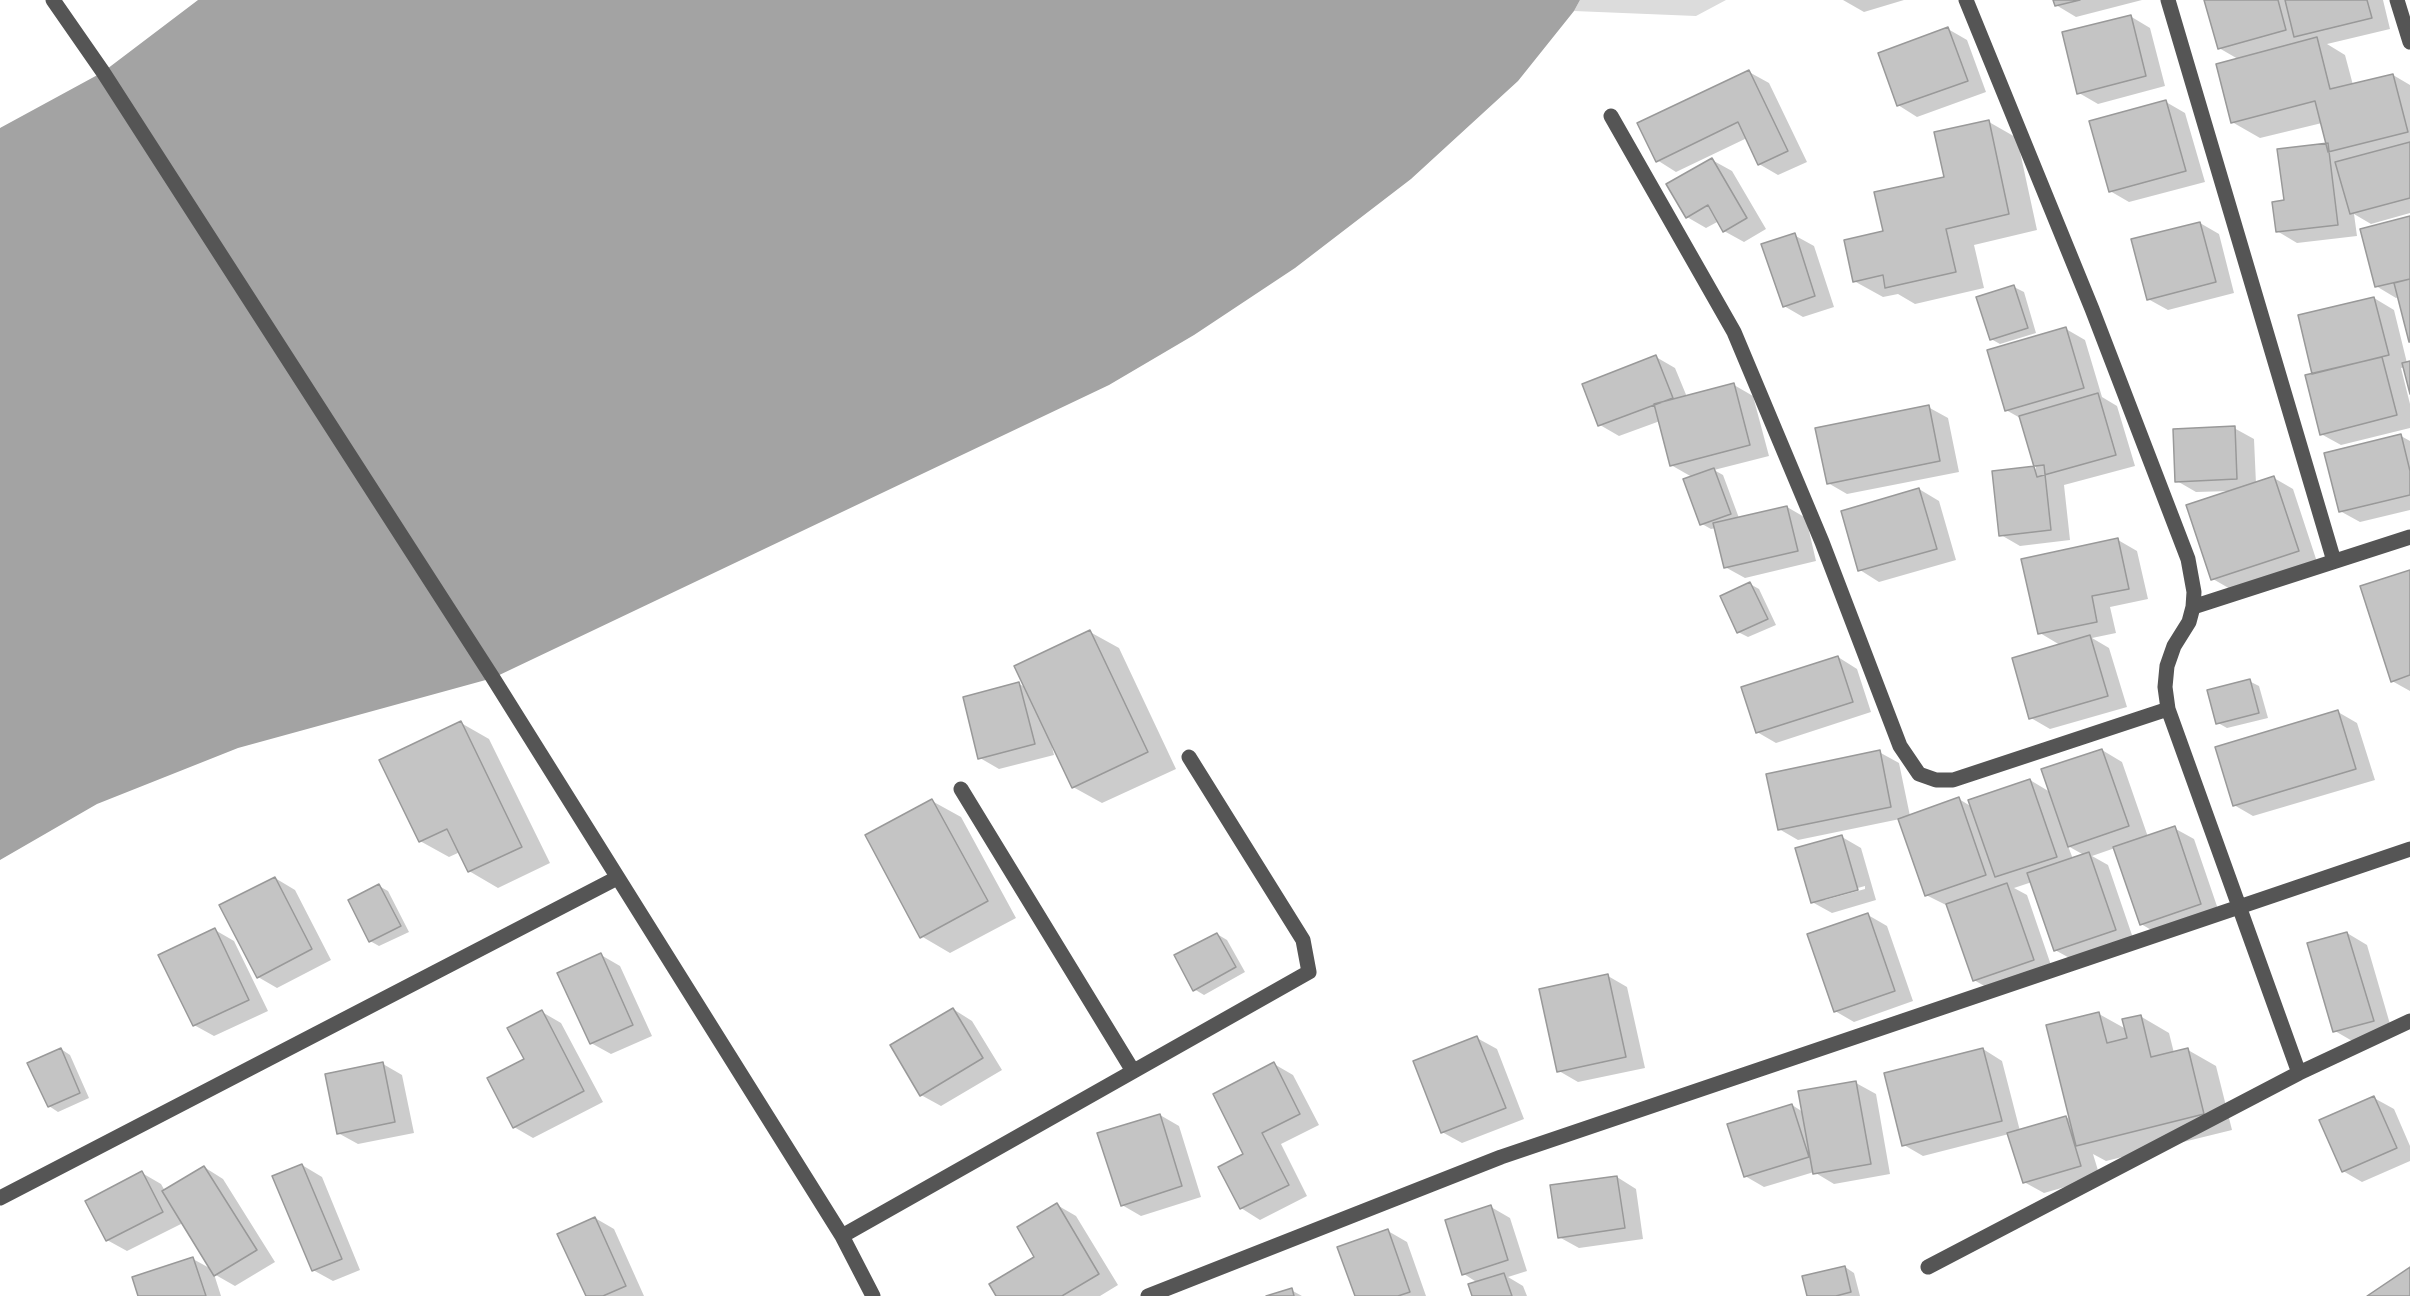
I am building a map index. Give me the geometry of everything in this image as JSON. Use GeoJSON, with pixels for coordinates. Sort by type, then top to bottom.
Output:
{"type":"FeatureCollection","features":[{"type":"Feature","properties":{"kind":"street"},"geometry":{"type":"LineString","coordinates":[[53,0],[116,92],[480,658],[842,1236],[873,1296]]}},
{"type":"Feature","properties":{"kind":"street"},"geometry":{"type":"LineString","coordinates":[[1966,0],[2092,309],[2188,559],[2194,592],[2193,607],[2189,622],[2174,646],[2168,666],[2165,687],[2168,709],[2299,1073]]}},
{"type":"Feature","properties":{"kind":"street"},"geometry":{"type":"LineString","coordinates":[[2168,0],[2334,561]]}},
{"type":"Feature","properties":{"kind":"street"},"geometry":{"type":"LineString","coordinates":[[2397,0],[2410,42]]}},
{"type":"Feature","properties":{"kind":"street"},"geometry":{"type":"LineString","coordinates":[[1611,116],[1734,332],[1822,542],[1900,746],[1919,774],[1936,780],[1953,780],[2168,709]]}},
{"type":"Feature","properties":{"kind":"street"},"geometry":{"type":"LineString","coordinates":[[2193,607],[2410,537]]}},
{"type":"Feature","properties":{"kind":"street"},"geometry":{"type":"LineString","coordinates":[[842,1236],[1309,972],[1303,940],[1190,757]]}},
{"type":"Feature","properties":{"kind":"street"},"geometry":{"type":"LineString","coordinates":[[961,789],[1133,1071]]}},
{"type":"Feature","properties":{"kind":"street"},"geometry":{"type":"LineString","coordinates":[[1148,1296],[1501,1157],[2410,849]]}},
{"type":"Feature","properties":{"kind":"street"},"geometry":{"type":"LineString","coordinates":[[0,1197],[617,878]]}},
{"type":"Feature","properties":{"kind":"street"},"geometry":{"type":"LineString","coordinates":[[1928,1267],[2299,1073],[2410,1021]]}},
{"type":"Feature","properties":{"kind":"shaded area"},"geometry":{"type":"Polygon","coordinates":[[[198,0],[1580,0],[1574,11],[1518,81],[1411,179],[1295,268],[1194,335],[1109,385],[493,678],[238,748],[97,804],[0,860],[0,128],[103,72],[198,0]]]}},
{"type":"Feature","properties":{"kind":"shaded area"},"geometry":{"type":"Polygon","coordinates":[[[1580,0],[1726,0],[1696,16],[1574,11],[1580,0]]]}},
{"type":"Feature","properties":{"kind":"building"},"geometry":{"type":"Polygon","coordinates":[[[2053,0],[2080,0],[2055,6],[2053,0]]]}},
{"type":"Feature","properties":{"kind":"building"},"geometry":{"type":"Polygon","coordinates":[[[2204,0],[2278,0],[2286,30],[2218,49],[2204,0]]]}},
{"type":"Feature","properties":{"kind":"building"},"geometry":{"type":"Polygon","coordinates":[[[2285,0],[2367,0],[2372,18],[2294,37],[2285,0]]]}},
{"type":"Feature","properties":{"kind":"building"},"geometry":{"type":"Polygon","coordinates":[[[2131,15],[2146,76],[2077,94],[2062,32],[2131,15]]]}},
{"type":"Feature","properties":{"kind":"building"},"geometry":{"type":"Polygon","coordinates":[[[1948,27],[1968,81],[1897,106],[1878,53],[1948,27]]]}},
{"type":"Feature","properties":{"kind":"building"},"geometry":{"type":"Polygon","coordinates":[[[2317,37],[2330,89],[2393,74],[2408,132],[2328,152],[2315,101],[2231,123],[2216,64],[2317,37]]]}},
{"type":"Feature","properties":{"kind":"building"},"geometry":{"type":"Polygon","coordinates":[[[1749,70],[1788,151],[1758,165],[1738,122],[1656,162],[1637,123],[1749,70]]]}},
{"type":"Feature","properties":{"kind":"building"},"geometry":{"type":"Polygon","coordinates":[[[2166,100],[2186,171],[2109,192],[2089,121],[2166,100]]]}},
{"type":"Feature","properties":{"kind":"building"},"geometry":{"type":"Polygon","coordinates":[[[1989,120],[2009,214],[1946,229],[1956,272],[1885,288],[1883,275],[1853,282],[1844,240],[1883,231],[1874,192],[1944,177],[1934,132],[1989,120]]]}},
{"type":"Feature","properties":{"kind":"building"},"geometry":{"type":"Polygon","coordinates":[[[2410,142],[2410,198],[2350,214],[2335,162],[2410,142]]]}},
{"type":"Feature","properties":{"kind":"building"},"geometry":{"type":"Polygon","coordinates":[[[2328,143],[2338,225],[2276,232],[2272,202],[2284,200],[2277,149],[2328,143]]]}},
{"type":"Feature","properties":{"kind":"building"},"geometry":{"type":"Polygon","coordinates":[[[1712,158],[1747,218],[1723,232],[1708,205],[1686,218],[1666,184],[1712,158]]]}},
{"type":"Feature","properties":{"kind":"building"},"geometry":{"type":"Polygon","coordinates":[[[2410,216],[2410,279],[2375,287],[2360,229],[2410,216]]]}},
{"type":"Feature","properties":{"kind":"building"},"geometry":{"type":"Polygon","coordinates":[[[2200,222],[2216,282],[2147,300],[2131,239],[2200,222]]]}},
{"type":"Feature","properties":{"kind":"building"},"geometry":{"type":"Polygon","coordinates":[[[1795,233],[1815,296],[1783,307],[1761,244],[1795,233]]]}},
{"type":"Feature","properties":{"kind":"building"},"geometry":{"type":"Polygon","coordinates":[[[2410,279],[2410,342],[2409,342],[2394,283],[2410,279]]]}},
{"type":"Feature","properties":{"kind":"building"},"geometry":{"type":"Polygon","coordinates":[[[2014,285],[2028,328],[1990,340],[1976,297],[2014,285]]]}},
{"type":"Feature","properties":{"kind":"building"},"geometry":{"type":"Polygon","coordinates":[[[2374,297],[2389,355],[2312,374],[2298,315],[2374,297]]]}},
{"type":"Feature","properties":{"kind":"building"},"geometry":{"type":"Polygon","coordinates":[[[2066,327],[2084,388],[2005,411],[1987,350],[2066,327]]]}},
{"type":"Feature","properties":{"kind":"building"},"geometry":{"type":"Polygon","coordinates":[[[1656,355],[1673,398],[1598,426],[1582,384],[1656,355]]]}},
{"type":"Feature","properties":{"kind":"building"},"geometry":{"type":"Polygon","coordinates":[[[2382,357],[2397,415],[2320,435],[2305,375],[2382,357]]]}},
{"type":"Feature","properties":{"kind":"building"},"geometry":{"type":"Polygon","coordinates":[[[2410,361],[2410,394],[2402,363],[2410,361]]]}},
{"type":"Feature","properties":{"kind":"building"},"geometry":{"type":"Polygon","coordinates":[[[1734,383],[1750,445],[1670,466],[1654,404],[1734,383]]]}},
{"type":"Feature","properties":{"kind":"building"},"geometry":{"type":"Polygon","coordinates":[[[2098,393],[2116,455],[2037,477],[2019,416],[2098,393]]]}},
{"type":"Feature","properties":{"kind":"building"},"geometry":{"type":"Polygon","coordinates":[[[1929,405],[1940,461],[1827,484],[1815,428],[1929,405]]]}},
{"type":"Feature","properties":{"kind":"building"},"geometry":{"type":"Polygon","coordinates":[[[2235,426],[2237,479],[2175,482],[2173,429],[2235,426]]]}},
{"type":"Feature","properties":{"kind":"building"},"geometry":{"type":"Polygon","coordinates":[[[2401,434],[2410,471],[2410,495],[2339,512],[2324,453],[2401,434]]]}},
{"type":"Feature","properties":{"kind":"building"},"geometry":{"type":"Polygon","coordinates":[[[2044,465],[2051,530],[1999,536],[1992,471],[2044,465]]]}},
{"type":"Feature","properties":{"kind":"building"},"geometry":{"type":"Polygon","coordinates":[[[1714,468],[1731,514],[1700,525],[1683,479],[1714,468]]]}},
{"type":"Feature","properties":{"kind":"building"},"geometry":{"type":"Polygon","coordinates":[[[2274,476],[2299,551],[2211,580],[2186,505],[2274,476]]]}},
{"type":"Feature","properties":{"kind":"building"},"geometry":{"type":"Polygon","coordinates":[[[1919,488],[1937,549],[1858,571],[1841,511],[1919,488]]]}},
{"type":"Feature","properties":{"kind":"building"},"geometry":{"type":"Polygon","coordinates":[[[1787,506],[1798,551],[1724,568],[1713,523],[1787,506]]]}},
{"type":"Feature","properties":{"kind":"building"},"geometry":{"type":"Polygon","coordinates":[[[2118,538],[2129,589],[2092,596],[2097,622],[2038,634],[2021,559],[2118,538]]]}},
{"type":"Feature","properties":{"kind":"building"},"geometry":{"type":"Polygon","coordinates":[[[2410,570],[2410,675],[2391,682],[2360,586],[2410,570]]]}},
{"type":"Feature","properties":{"kind":"building"},"geometry":{"type":"Polygon","coordinates":[[[1750,582],[1768,619],[1737,633],[1720,596],[1750,582]]]}},
{"type":"Feature","properties":{"kind":"building"},"geometry":{"type":"Polygon","coordinates":[[[1090,630],[1148,752],[1072,788],[1014,666],[1090,630]]]}},
{"type":"Feature","properties":{"kind":"building"},"geometry":{"type":"Polygon","coordinates":[[[2090,635],[2108,696],[2029,719],[2012,658],[2090,635]]]}},
{"type":"Feature","properties":{"kind":"building"},"geometry":{"type":"Polygon","coordinates":[[[1838,656],[1853,702],[1756,733],[1741,687],[1838,656]]]}},
{"type":"Feature","properties":{"kind":"building"},"geometry":{"type":"Polygon","coordinates":[[[2250,679],[2259,713],[2216,724],[2207,690],[2250,679]]]}},
{"type":"Feature","properties":{"kind":"building"},"geometry":{"type":"Polygon","coordinates":[[[1019,682],[1035,744],[978,759],[963,697],[1019,682]]]}},
{"type":"Feature","properties":{"kind":"building"},"geometry":{"type":"Polygon","coordinates":[[[2338,710],[2356,769],[2233,806],[2215,747],[2338,710]]]}},
{"type":"Feature","properties":{"kind":"building"},"geometry":{"type":"Polygon","coordinates":[[[461,721],[522,847],[468,872],[447,829],[419,842],[379,760],[461,721]]]}},
{"type":"Feature","properties":{"kind":"building"},"geometry":{"type":"Polygon","coordinates":[[[2102,749],[2129,826],[2068,847],[2041,769],[2102,749]]]}},
{"type":"Feature","properties":{"kind":"building"},"geometry":{"type":"Polygon","coordinates":[[[1880,750],[1891,807],[1778,830],[1766,774],[1880,750]]]}},
{"type":"Feature","properties":{"kind":"building"},"geometry":{"type":"Polygon","coordinates":[[[2030,779],[2057,857],[1995,877],[1968,800],[2030,779]]]}},
{"type":"Feature","properties":{"kind":"building"},"geometry":{"type":"Polygon","coordinates":[[[1959,797],[1986,875],[1925,896],[1898,819],[1959,797]]]}},
{"type":"Feature","properties":{"kind":"building"},"geometry":{"type":"Polygon","coordinates":[[[932,799],[988,901],[920,938],[865,835],[932,799]]]}},
{"type":"Feature","properties":{"kind":"building"},"geometry":{"type":"Polygon","coordinates":[[[2175,826],[2201,904],[2140,925],[2113,847],[2175,826]]]}},
{"type":"Feature","properties":{"kind":"building"},"geometry":{"type":"Polygon","coordinates":[[[1842,835],[1858,890],[1811,903],[1795,848],[1842,835]]]}},
{"type":"Feature","properties":{"kind":"building"},"geometry":{"type":"Polygon","coordinates":[[[2089,852],[2116,930],[2054,951],[2027,873],[2089,852]]]}},
{"type":"Feature","properties":{"kind":"building"},"geometry":{"type":"Polygon","coordinates":[[[275,877],[312,949],[257,978],[219,905],[275,877]]]}},
{"type":"Feature","properties":{"kind":"building"},"geometry":{"type":"Polygon","coordinates":[[[2007,883],[2034,960],[1973,981],[1946,904],[2007,883]]]}},
{"type":"Feature","properties":{"kind":"building"},"geometry":{"type":"Polygon","coordinates":[[[379,884],[401,926],[369,942],[348,900],[379,884]]]}},
{"type":"Feature","properties":{"kind":"building"},"geometry":{"type":"Polygon","coordinates":[[[1868,913],[1895,991],[1834,1012],[1807,934],[1868,913]]]}},
{"type":"Feature","properties":{"kind":"building"},"geometry":{"type":"Polygon","coordinates":[[[215,928],[249,1000],[193,1026],[158,955],[215,928]]]}},
{"type":"Feature","properties":{"kind":"building"},"geometry":{"type":"Polygon","coordinates":[[[2347,932],[2374,1021],[2333,1032],[2307,943],[2347,932]]]}},
{"type":"Feature","properties":{"kind":"building"},"geometry":{"type":"Polygon","coordinates":[[[1217,933],[1236,967],[1193,991],[1174,955],[1217,933]]]}},
{"type":"Feature","properties":{"kind":"building"},"geometry":{"type":"Polygon","coordinates":[[[601,953],[633,1025],[590,1044],[557,973],[601,953]]]}},
{"type":"Feature","properties":{"kind":"building"},"geometry":{"type":"Polygon","coordinates":[[[1608,974],[1626,1057],[1557,1072],[1539,989],[1608,974]]]}},
{"type":"Feature","properties":{"kind":"building"},"geometry":{"type":"Polygon","coordinates":[[[953,1008],[983,1058],[920,1096],[890,1045],[953,1008]]]}},
{"type":"Feature","properties":{"kind":"building"},"geometry":{"type":"Polygon","coordinates":[[[542,1010],[584,1091],[513,1128],[487,1078],[524,1059],[507,1028],[542,1010]]]}},
{"type":"Feature","properties":{"kind":"building"},"geometry":{"type":"Polygon","coordinates":[[[2099,1012],[2107,1043],[2127,1038],[2122,1019],[2141,1015],[2151,1057],[2188,1048],[2204,1114],[2076,1146],[2046,1025],[2099,1012]]]}},
{"type":"Feature","properties":{"kind":"building"},"geometry":{"type":"Polygon","coordinates":[[[1477,1036],[1506,1108],[1441,1133],[1413,1061],[1477,1036]]]}},
{"type":"Feature","properties":{"kind":"building"},"geometry":{"type":"Polygon","coordinates":[[[61,1048],[80,1093],[48,1107],[27,1063],[61,1048]]]}},
{"type":"Feature","properties":{"kind":"building"},"geometry":{"type":"Polygon","coordinates":[[[1983,1048],[2002,1121],[1902,1146],[1884,1073],[1983,1048]]]}},
{"type":"Feature","properties":{"kind":"building"},"geometry":{"type":"Polygon","coordinates":[[[383,1062],[395,1122],[337,1134],[325,1074],[383,1062]]]}},
{"type":"Feature","properties":{"kind":"building"},"geometry":{"type":"Polygon","coordinates":[[[1274,1062],[1300,1114],[1262,1133],[1289,1185],[1240,1209],[1218,1167],[1243,1154],[1213,1094],[1274,1062]]]}},
{"type":"Feature","properties":{"kind":"building"},"geometry":{"type":"Polygon","coordinates":[[[1856,1081],[1871,1164],[1813,1174],[1798,1091],[1856,1081]]]}},
{"type":"Feature","properties":{"kind":"building"},"geometry":{"type":"Polygon","coordinates":[[[2374,1096],[2397,1148],[2342,1172],[2319,1120],[2374,1096]]]}},
{"type":"Feature","properties":{"kind":"building"},"geometry":{"type":"Polygon","coordinates":[[[1792,1104],[1809,1157],[1744,1177],[1727,1124],[1792,1104]]]}},
{"type":"Feature","properties":{"kind":"building"},"geometry":{"type":"Polygon","coordinates":[[[1160,1114],[1182,1186],[1121,1206],[1097,1133],[1160,1114]]]}},
{"type":"Feature","properties":{"kind":"building"},"geometry":{"type":"Polygon","coordinates":[[[2066,1116],[2081,1166],[2023,1183],[2007,1133],[2066,1116]]]}},
{"type":"Feature","properties":{"kind":"building"},"geometry":{"type":"Polygon","coordinates":[[[302,1164],[342,1259],[312,1271],[272,1176],[302,1164]]]}},
{"type":"Feature","properties":{"kind":"building"},"geometry":{"type":"Polygon","coordinates":[[[204,1166],[257,1250],[214,1276],[162,1191],[204,1166]]]}},
{"type":"Feature","properties":{"kind":"building"},"geometry":{"type":"Polygon","coordinates":[[[142,1171],[163,1212],[106,1241],[85,1201],[142,1171]]]}},
{"type":"Feature","properties":{"kind":"building"},"geometry":{"type":"Polygon","coordinates":[[[1617,1176],[1625,1228],[1558,1238],[1550,1185],[1617,1176]]]}},
{"type":"Feature","properties":{"kind":"building"},"geometry":{"type":"Polygon","coordinates":[[[1057,1203],[1099,1274],[1062,1296],[996,1296],[989,1284],[1034,1257],[1017,1227],[1057,1203]]]}},
{"type":"Feature","properties":{"kind":"building"},"geometry":{"type":"Polygon","coordinates":[[[1491,1205],[1508,1260],[1462,1275],[1445,1220],[1491,1205]]]}},
{"type":"Feature","properties":{"kind":"building"},"geometry":{"type":"Polygon","coordinates":[[[595,1217],[626,1286],[603,1296],[586,1296],[557,1234],[595,1217]]]}},
{"type":"Feature","properties":{"kind":"building"},"geometry":{"type":"Polygon","coordinates":[[[1388,1229],[1410,1292],[1398,1296],[1355,1296],[1337,1247],[1388,1229]]]}},
{"type":"Feature","properties":{"kind":"building"},"geometry":{"type":"Polygon","coordinates":[[[193,1257],[206,1296],[138,1296],[132,1277],[193,1257]]]}},
{"type":"Feature","properties":{"kind":"building"},"geometry":{"type":"Polygon","coordinates":[[[1845,1266],[1851,1292],[1836,1296],[1807,1296],[1802,1276],[1845,1266]]]}},
{"type":"Feature","properties":{"kind":"building"},"geometry":{"type":"Polygon","coordinates":[[[2410,1267],[2410,1296],[2367,1296],[2410,1267]]]}},
{"type":"Feature","properties":{"kind":"building"},"geometry":{"type":"Polygon","coordinates":[[[1504,1273],[1512,1296],[1472,1296],[1468,1284],[1504,1273]]]}},
{"type":"Feature","properties":{"kind":"building"},"geometry":{"type":"Polygon","coordinates":[[[1292,1288],[1294,1296],[1266,1296],[1292,1288]]]}}]}
